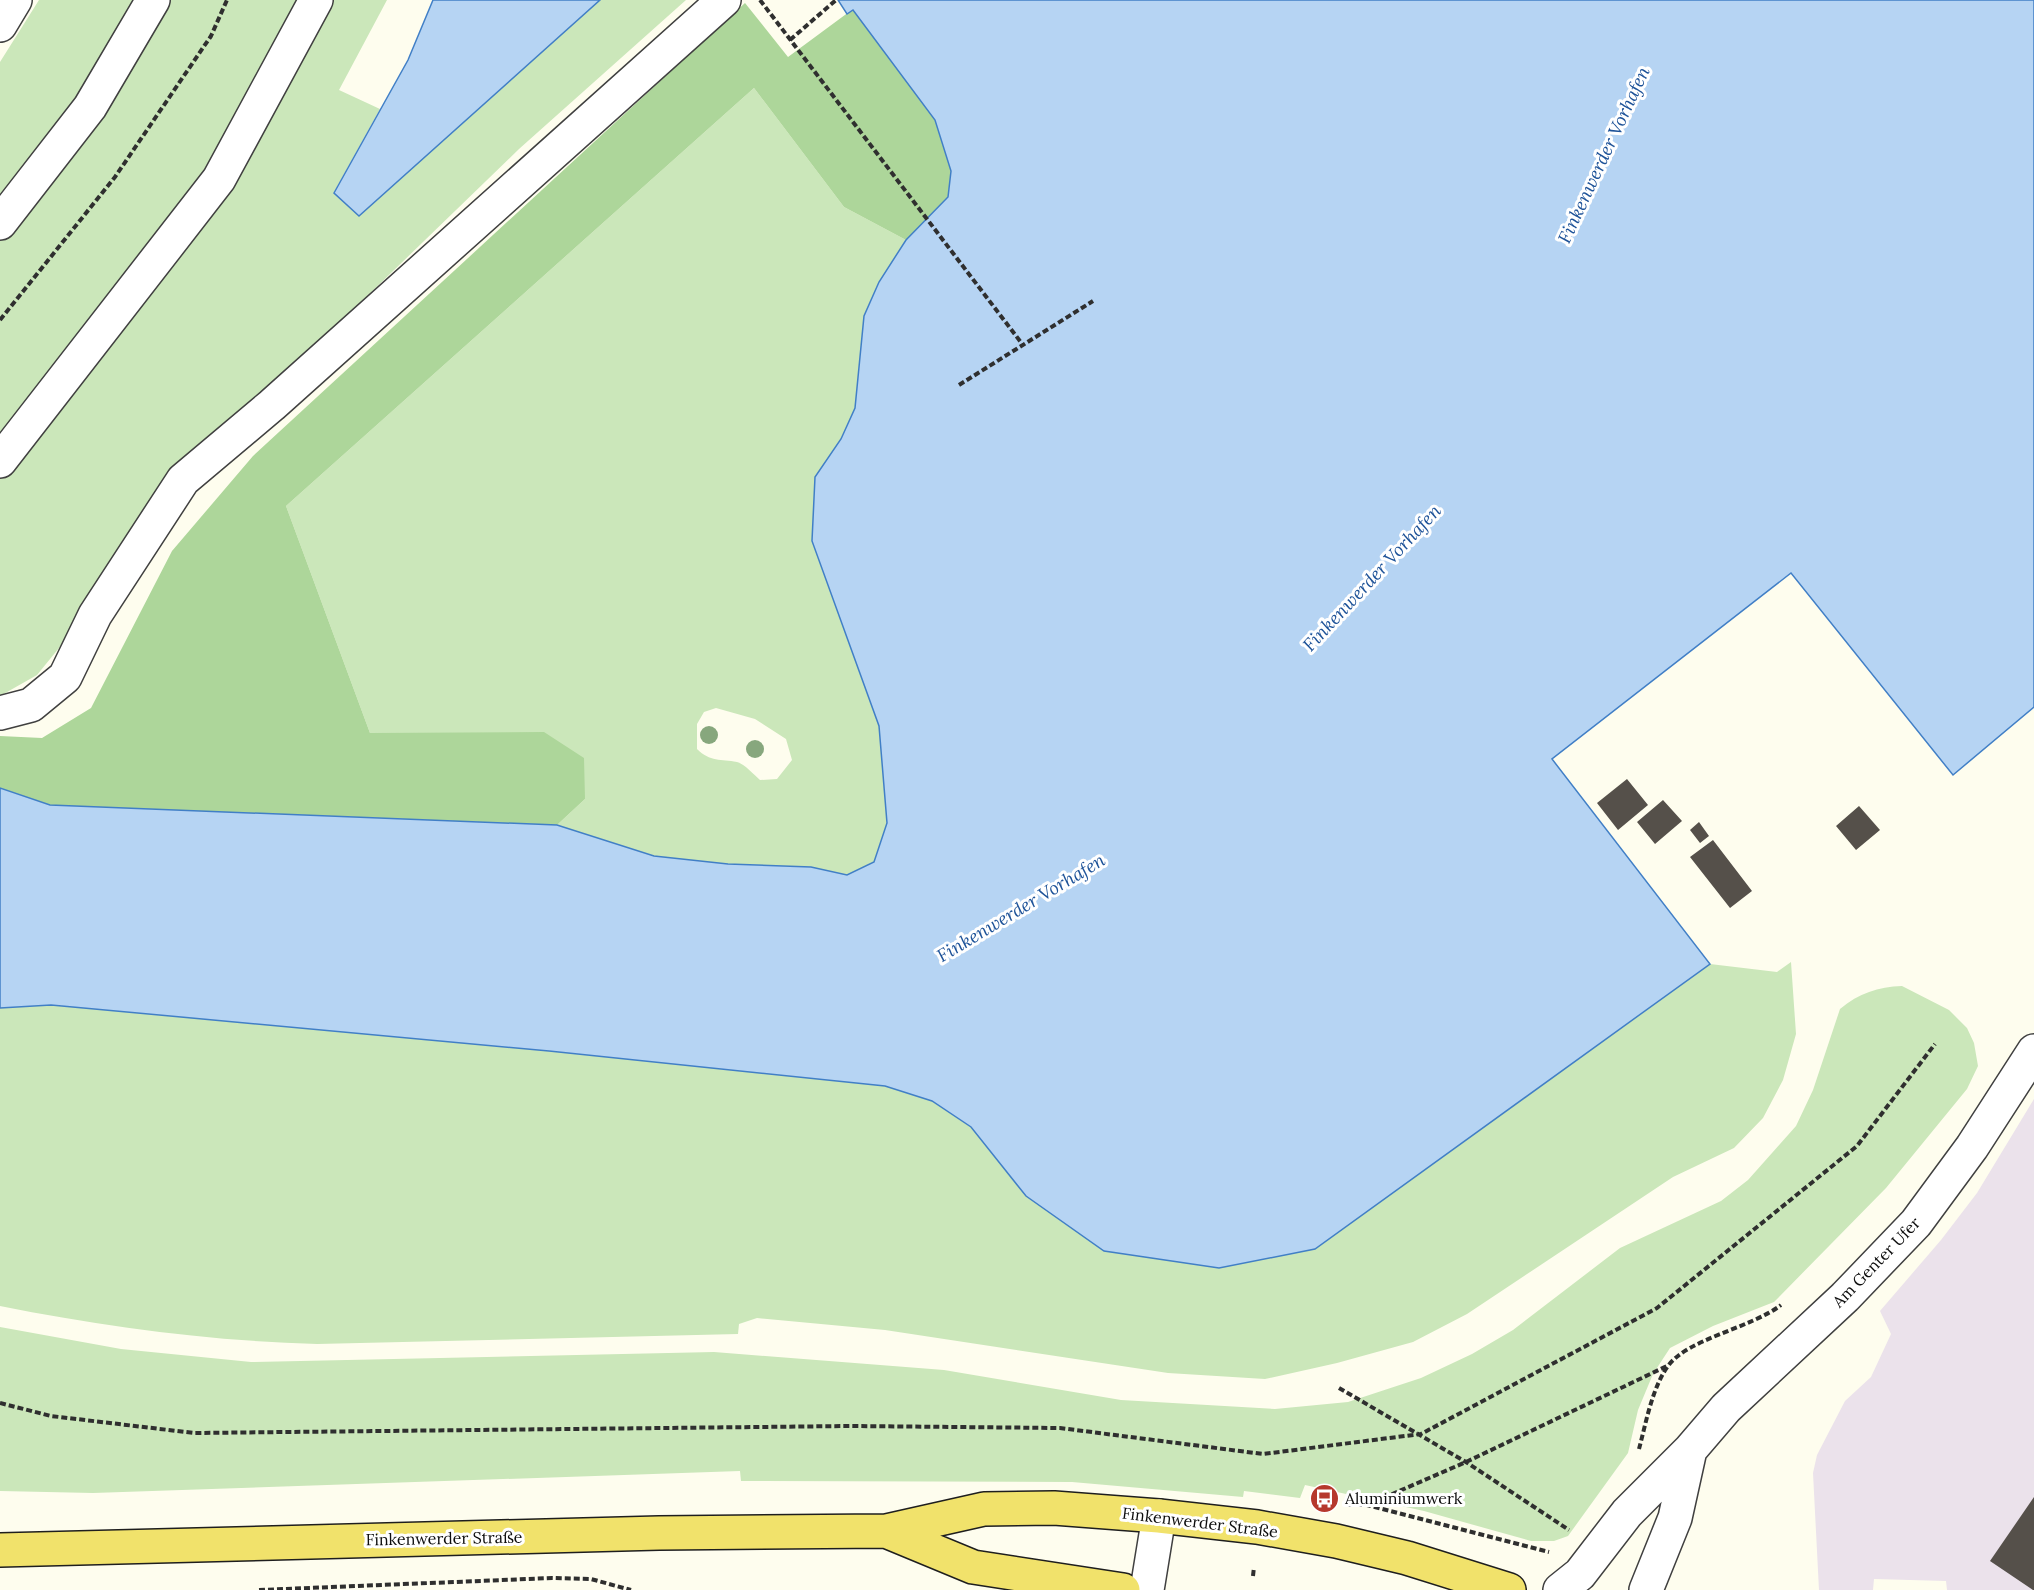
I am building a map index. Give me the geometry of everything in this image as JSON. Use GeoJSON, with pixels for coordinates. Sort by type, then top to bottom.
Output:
{"type":"FeatureCollection","features":[{"type":"Feature","properties":{"kind":"main road","name":"Finkenwerder Straße"},"geometry":{"type":"LineString","coordinates":[[1,1550],[659,1533],[886,1532],[984,1509],[1054,1508],[1159,1516],[1257,1527],[1336,1540],[1407,1558],[1509,1590]]}},
{"type":"Feature","properties":{"kind":"main road","name":"Finkenwerder Straße"},"geometry":{"type":"LineString","coordinates":[[886,1532],[972,1567],[1123,1590]]}},
{"type":"Feature","properties":{"kind":"street"},"geometry":{"type":"LineString","coordinates":[[0,25],[15,0]]}},
{"type":"Feature","properties":{"kind":"street"},"geometry":{"type":"LineString","coordinates":[[0,223],[90,107],[153,0]]}},
{"type":"Feature","properties":{"kind":"street"},"geometry":{"type":"LineString","coordinates":[[0,461],[219,179],[316,0]]}},
{"type":"Feature","properties":{"kind":"street"},"geometry":{"type":"LineString","coordinates":[[0,713],[31,705],[65,677],[95,615],[183,480],[280,397],[724,0]]}},
{"type":"Feature","properties":{"kind":"street","name":"Am Genter Ufer"},"geometry":{"type":"LineString","coordinates":[[1560,1590],[1580,1574],[1627,1513],[1690,1450],[1726,1408],[1845,1297],[1916,1223],[1972,1147],[2034,1051]]}},
{"type":"Feature","properties":{"kind":"street","name":"Am Genter Ufer"},"geometry":{"type":"LineString","coordinates":[[1646,1590],[1675,1518],[1690,1450]]}},
{"type":"Feature","properties":{"kind":"street"},"geometry":{"type":"LineString","coordinates":[[1147,1590],[1159,1516]]}},
{"type":"Feature","properties":{"kind":"path"},"geometry":{"type":"LineString","coordinates":[[0,320],[115,177],[212,36],[227,0]]}},
{"type":"Feature","properties":{"kind":"path"},"geometry":{"type":"LineString","coordinates":[[760,0],[1023,345]]}},
{"type":"Feature","properties":{"kind":"path"},"geometry":{"type":"LineString","coordinates":[[790,40],[836,0]]}},
{"type":"Feature","properties":{"kind":"path"},"geometry":{"type":"LineString","coordinates":[[959,386],[1093,301]]}},
{"type":"Feature","properties":{"kind":"path"},"geometry":{"type":"LineString","coordinates":[[0,1403],[51,1416],[194,1433],[816,1426],[1060,1428],[1263,1454],[1421,1434],[1657,1308],[1857,1146],[1935,1044]]}},
{"type":"Feature","properties":{"kind":"path"},"geometry":{"type":"LineString","coordinates":[[1367,1505],[1466,1462],[1668,1366],[1684,1351],[1745,1326],[1784,1303]]}},
{"type":"Feature","properties":{"kind":"path"},"geometry":{"type":"LineString","coordinates":[[1637,1456],[1656,1394],[1668,1366]]}},
{"type":"Feature","properties":{"kind":"path"},"geometry":{"type":"LineString","coordinates":[[1339,1388],[1421,1434],[1573,1533]]}},
{"type":"Feature","properties":{"kind":"path"},"geometry":{"type":"LineString","coordinates":[[1340,1505],[1367,1505],[1457,1527],[1537,1551],[1554,1553]]}},
{"type":"Feature","properties":{"kind":"path"},"geometry":{"type":"LineString","coordinates":[[1253,1576],[1254,1567]]}},
{"type":"Feature","properties":{"kind":"path"},"geometry":{"type":"LineString","coordinates":[[259,1590],[552,1578],[591,1579],[631,1590]]}},
{"type":"Feature","properties":{"kind":"shaded area"},"geometry":{"type":"Polygon","coordinates":[[[2034,1099],[2034,1590],[1947,1590],[1946,1581],[1874,1579],[1873,1590],[1819,1590],[1813,1473],[1817,1455],[1845,1401],[1871,1377],[1891,1334],[1880,1311],[1941,1240],[1977,1193],[2034,1099]]]}},
{"type":"Feature","properties":{"kind":"green space"},"geometry":{"type":"Polygon","coordinates":[[[39,0],[144,0],[0,208],[0,62],[39,0]]]}},
{"type":"Feature","properties":{"kind":"green space"},"geometry":{"type":"Polygon","coordinates":[[[162,0],[310,0],[258,102],[0,450],[0,237],[162,0]]]}},
{"type":"Feature","properties":{"kind":"green space"},"geometry":{"type":"Polygon","coordinates":[[[332,0],[387,0],[339,90],[380,109],[334,192],[359,215],[600,0],[686,0],[519,149],[265,395],[37,675],[0,696],[0,476],[332,0]]]}},
{"type":"Feature","properties":{"kind":"green space"},"geometry":{"type":"Polygon","coordinates":[[[745,3],[788,57],[853,9],[935,120],[951,171],[948,197],[906,240],[844,207],[754,88],[286,506],[370,733],[544,732],[584,758],[585,799],[557,825],[49,805],[0,788],[0,736],[42,738],[91,708],[172,551],[253,456],[745,3]]]}},
{"type":"Feature","properties":{"kind":"green space"},"geometry":{"type":"Polygon","coordinates":[[[754,88],[844,207],[906,240],[879,282],[864,316],[855,408],[841,439],[815,477],[812,541],[879,726],[887,823],[874,862],[847,875],[811,867],[728,864],[654,856],[557,825],[585,799],[544,733],[370,733],[286,506],[754,88]],[[716,708],[704,712],[697,724],[697,749],[711,758],[740,763],[760,780],[777,779],[792,760],[786,739],[755,719],[716,708]]]}},
{"type":"Feature","properties":{"kind":"green space"},"geometry":{"type":"Polygon","coordinates":[[[1791,962],[1796,1034],[1783,1080],[1763,1118],[1734,1148],[1673,1177],[1467,1314],[1413,1342],[1337,1363],[1265,1379],[1168,1373],[885,1330],[757,1318],[739,1324],[738,1334],[317,1344],[237,1340],[158,1332],[0,1306],[0,1008],[51,1005],[549,1051],[885,1086],[932,1101],[971,1127],[1026,1196],[1315,1249],[1710,964],[1777,972],[1791,962]]]}},
{"type":"Feature","properties":{"kind":"green space"},"geometry":{"type":"Polygon","coordinates":[[[1902,986],[1949,1010],[1967,1028],[1974,1043],[1978,1066],[1967,1089],[1886,1188],[1774,1302],[1713,1326],[1670,1348],[1653,1374],[1638,1410],[1628,1453],[1568,1536],[1554,1541],[1531,1541],[1424,1511],[1305,1485],[1300,1498],[1244,1491],[1243,1497],[1072,1482],[741,1481],[740,1471],[93,1493],[0,1491],[0,1327],[121,1349],[251,1362],[714,1352],[944,1370],[1121,1400],[1275,1409],[1348,1402],[1421,1378],[1472,1354],[1513,1330],[1620,1248],[1721,1201],[1748,1180],[1796,1126],[1813,1090],[1840,1009],[1869,992],[1902,986]]]}},
{"type":"Feature","properties":{"kind":"water"},"geometry":{"type":"Polygon","coordinates":[[[433,0],[600,0],[359,216],[334,193],[408,60],[433,0]]]}},
{"type":"Feature","properties":{"kind":"water","name":"Finkenwerder Vorhafen"},"geometry":{"type":"Polygon","coordinates":[[[838,0],[2034,0],[2034,707],[1953,775],[1791,573],[1552,759],[1710,964],[1315,1249],[1219,1268],[1104,1251],[1026,1196],[971,1127],[932,1101],[885,1086],[549,1051],[51,1005],[0,1008],[0,788],[50,805],[557,825],[654,856],[728,864],[811,867],[847,875],[874,862],[887,823],[879,726],[812,541],[815,477],[841,439],[855,408],[864,316],[879,282],[906,240],[948,197],[951,171],[935,120],[853,10],[847,14],[838,0]]]}},
{"type":"Feature","properties":{"kind":"building"},"geometry":{"type":"Polygon","coordinates":[[[1627,779],[1648,805],[1618,830],[1597,803],[1627,779]]]}},
{"type":"Feature","properties":{"kind":"building"},"geometry":{"type":"Polygon","coordinates":[[[1663,800],[1682,821],[1655,844],[1637,822],[1663,800]]]}},
{"type":"Feature","properties":{"kind":"building"},"geometry":{"type":"Polygon","coordinates":[[[1859,806],[1880,830],[1856,850],[1836,826],[1859,806]]]}},
{"type":"Feature","properties":{"kind":"building"},"geometry":{"type":"Polygon","coordinates":[[[1699,822],[1709,836],[1700,843],[1690,830],[1699,822]]]}},
{"type":"Feature","properties":{"kind":"building"},"geometry":{"type":"Polygon","coordinates":[[[1713,840],[1752,891],[1730,908],[1690,857],[1713,840]]]}},
{"type":"Feature","properties":{"kind":"building"},"geometry":{"type":"Polygon","coordinates":[[[2034,1497],[2034,1590],[2033,1590],[1990,1561],[2034,1497]]]}},
{"type":"Feature","properties":{"kind":"place","name":"Aluminiumwerk"},"geometry":{"type":"Point","coordinates":[1324,1498]}}]}
